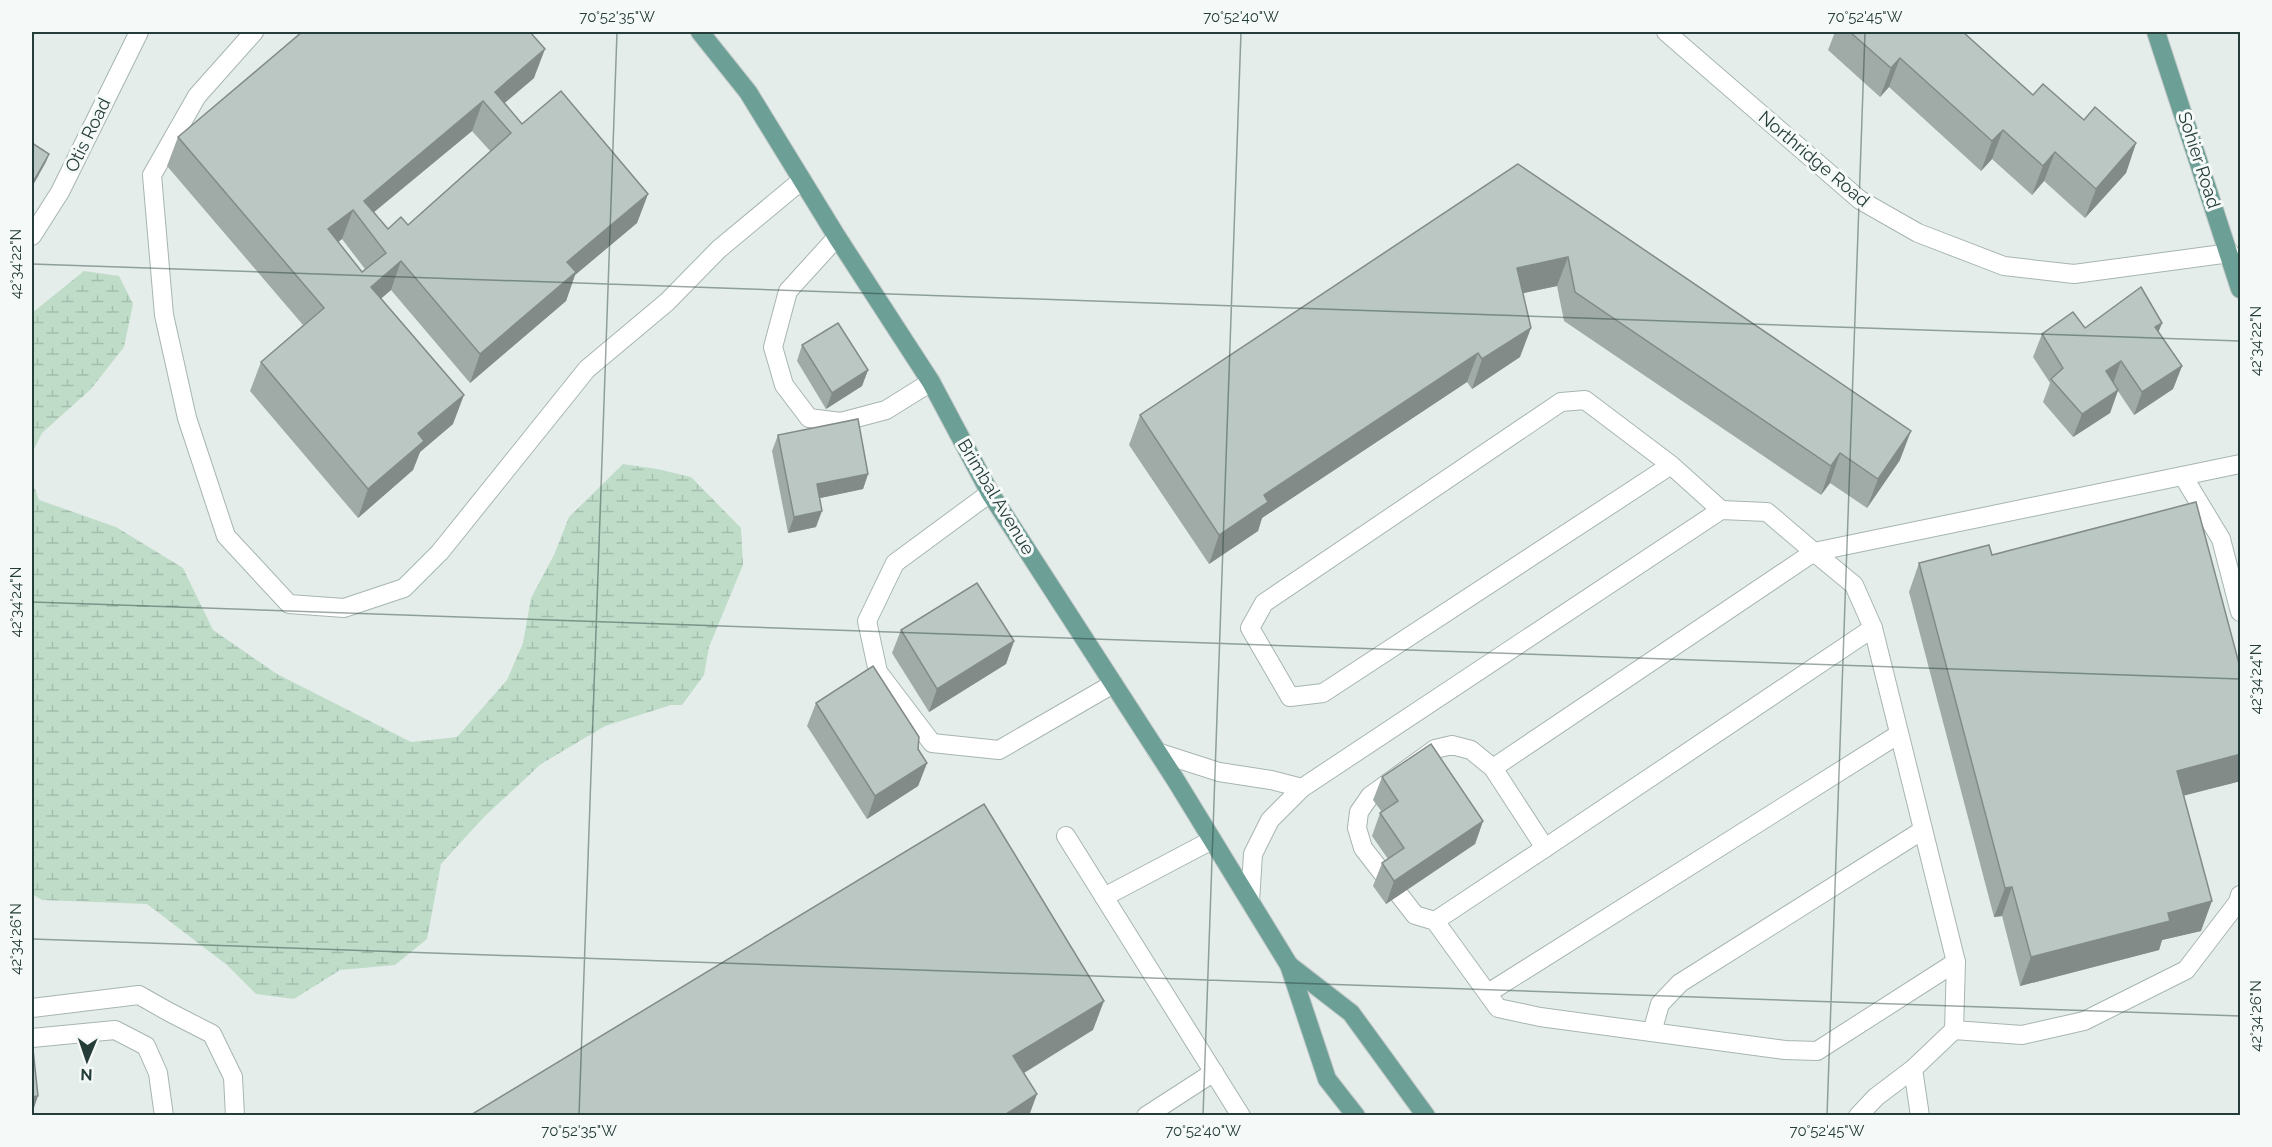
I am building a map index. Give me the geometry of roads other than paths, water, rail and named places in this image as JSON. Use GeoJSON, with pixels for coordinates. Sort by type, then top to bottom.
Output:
{"type":"FeatureCollection","features":[{"type":"Feature","properties":{"kind":"main road","name":"Brimbal Avenue"},"geometry":{"type":"LineString","coordinates":[[700,32],[748,92],[837,237],[931,382],[990,493],[1157,752],[1289,965]]}},
{"type":"Feature","properties":{"kind":"main road","name":"Sohier Road"},"geometry":{"type":"LineString","coordinates":[[2157,32],[2240,283]]}},
{"type":"Feature","properties":{"kind":"main road"},"geometry":{"type":"LineString","coordinates":[[1289,965],[1327,1079],[1356,1116]]}},
{"type":"Feature","properties":{"kind":"main road"},"geometry":{"type":"LineString","coordinates":[[1289,965],[1351,1013],[1426,1116]]}},
{"type":"Feature","properties":{"kind":"street","name":"Otis Road"},"geometry":{"type":"LineString","coordinates":[[32,236],[60,192],[139,32]]}},
{"type":"Feature","properties":{"kind":"street"},"geometry":{"type":"LineString","coordinates":[[254,32],[197,96],[152,175],[164,315],[186,418],[226,536],[289,604],[344,608],[404,588],[440,552],[587,369],[667,302],[719,249],[802,180]]}},
{"type":"Feature","properties":{"kind":"street","name":"Northridge Road"},"geometry":{"type":"LineString","coordinates":[[1666,32],[1860,200],[1918,233],[2004,266],[2074,274],[2230,253]]}},
{"type":"Feature","properties":{"kind":"street"},"geometry":{"type":"LineString","coordinates":[[837,237],[788,291],[773,347],[784,385],[809,418],[841,422],[886,410],[931,382]]}},
{"type":"Feature","properties":{"kind":"street"},"geometry":{"type":"LineString","coordinates":[[1671,465],[1323,693],[1290,697],[1250,628],[1264,603],[1561,402],[1585,400],[1671,465],[1721,510]]}},
{"type":"Feature","properties":{"kind":"street"},"geometry":{"type":"LineString","coordinates":[[1492,768],[1815,552],[2241,465]]}},
{"type":"Feature","properties":{"kind":"street"},"geometry":{"type":"LineString","coordinates":[[2183,476],[2221,539],[2241,612]]}},
{"type":"Feature","properties":{"kind":"street"},"geometry":{"type":"LineString","coordinates":[[990,493],[895,564],[867,621],[878,672],[932,743],[999,750],[1113,684]]}},
{"type":"Feature","properties":{"kind":"street"},"geometry":{"type":"LineString","coordinates":[[1250,902],[1253,854],[1270,820],[1302,788],[1721,510],[1767,512],[1854,585],[1873,628],[1956,962],[1954,1029],[1913,1069],[1876,1097],[1858,1116]]}},
{"type":"Feature","properties":{"kind":"street"},"geometry":{"type":"LineString","coordinates":[[1435,921],[1873,628]]}},
{"type":"Feature","properties":{"kind":"street"},"geometry":{"type":"LineString","coordinates":[[1488,993],[1899,734]]}},
{"type":"Feature","properties":{"kind":"street"},"geometry":{"type":"LineString","coordinates":[[1545,848],[1492,768],[1471,750],[1452,745],[1435,750],[1370,796],[1359,812],[1357,828],[1363,848],[1415,915],[1435,921],[1498,1008],[1540,1017],[1785,1050],[1817,1051],[1956,962]]}},
{"type":"Feature","properties":{"kind":"street"},"geometry":{"type":"LineString","coordinates":[[1157,752],[1219,772],[1271,780],[1302,788]]}},
{"type":"Feature","properties":{"kind":"street"},"geometry":{"type":"LineString","coordinates":[[1652,1032],[1660,1004],[1680,983],[1923,830]]}},
{"type":"Feature","properties":{"kind":"street"},"geometry":{"type":"LineString","coordinates":[[1066,836],[1241,1116]]}},
{"type":"Feature","properties":{"kind":"street"},"geometry":{"type":"LineString","coordinates":[[1104,897],[1212,840]]}},
{"type":"Feature","properties":{"kind":"street"},"geometry":{"type":"LineString","coordinates":[[1954,1029],[2022,1035],[2084,1021],[2186,970],[2241,895]]}},
{"type":"Feature","properties":{"kind":"street"},"geometry":{"type":"LineString","coordinates":[[32,1008],[139,995],[212,1034],[233,1077],[234,1116]]}},
{"type":"Feature","properties":{"kind":"street"},"geometry":{"type":"LineString","coordinates":[[32,1038],[115,1030],[146,1046],[158,1073],[164,1116]]}},
{"type":"Feature","properties":{"kind":"street"},"geometry":{"type":"LineString","coordinates":[[1913,1069],[1920,1116]]}},
{"type":"Feature","properties":{"kind":"street"},"geometry":{"type":"LineString","coordinates":[[1146,1116],[1214,1072]]}}]}
